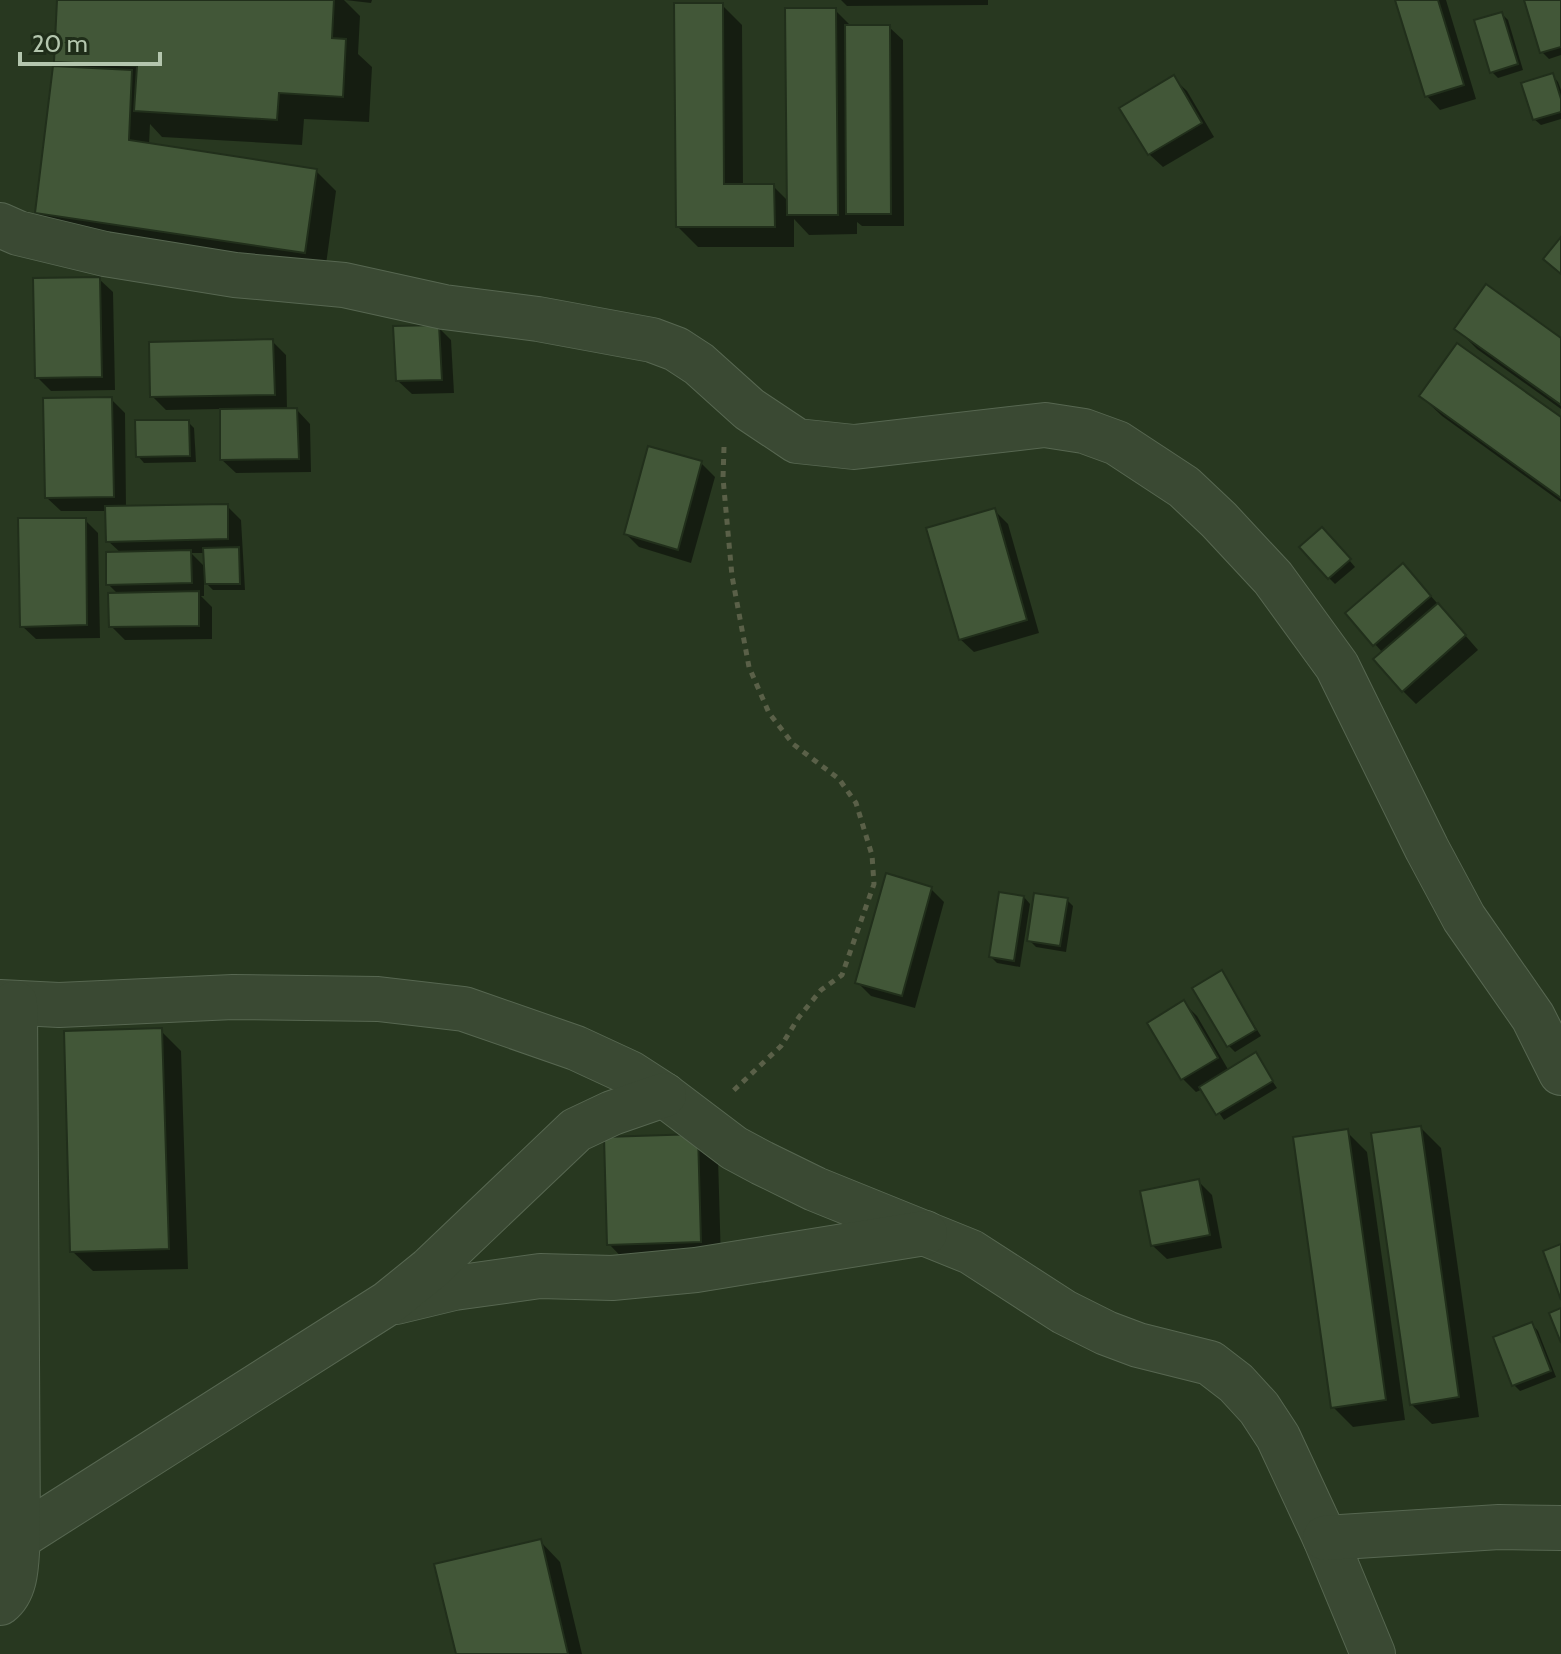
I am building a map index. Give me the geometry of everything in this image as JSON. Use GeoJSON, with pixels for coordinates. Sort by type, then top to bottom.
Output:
{"type":"FeatureCollection","features":[{"type":"Feature","properties":{"kind":"street"},"geometry":{"type":"LineString","coordinates":[[0,225],[18,233],[105,254],[235,275],[344,285],[444,307],[538,319],[652,340],[676,349],[749,409],[797,441],[854,447],[1045,425],[1084,431],[1117,443],[1184,487],[1219,520],[1273,578],[1337,666],[1457,905],[1533,1017],[1561,1073]]}},
{"type":"Feature","properties":{"kind":"street"},"geometry":{"type":"LineString","coordinates":[[0,1603],[13,1583],[18,1538],[8,1003],[59,1005],[233,997],[378,999],[464,1009],[576,1048],[630,1073],[734,1148],[789,1177],[971,1252],[1064,1312],[1106,1333],[1138,1345],[1210,1363],[1236,1383],[1259,1408],[1278,1437],[1325,1538],[1373,1654]]}},
{"type":"Feature","properties":{"kind":"street"},"geometry":{"type":"LineString","coordinates":[[18,1538],[388,1303],[430,1269],[576,1130],[612,1113],[664,1095]]}},
{"type":"Feature","properties":{"kind":"street"},"geometry":{"type":"LineString","coordinates":[[388,1303],[500,1281],[540,1276],[612,1278],[696,1270],[928,1233]]}},
{"type":"Feature","properties":{"kind":"street"},"geometry":{"type":"LineString","coordinates":[[1325,1538],[1499,1527],[1561,1528]]}},
{"type":"Feature","properties":{"kind":"path"},"geometry":{"type":"LineString","coordinates":[[699,1123],[781,1046],[821,990],[839,980],[874,884],[872,855],[856,803],[839,779],[793,744],[769,713],[749,667],[737,607],[726,518],[723,478],[725,387]]}},
{"type":"Feature","properties":{"kind":"building"},"geometry":{"type":"Polygon","coordinates":[[[57,0],[334,0],[332,38],[346,39],[343,97],[279,93],[277,120],[134,111],[137,66],[54,62],[57,0]]]}},
{"type":"Feature","properties":{"kind":"building"},"geometry":{"type":"Polygon","coordinates":[[[1395,0],[1438,0],[1464,85],[1425,97],[1395,0]]]}},
{"type":"Feature","properties":{"kind":"building"},"geometry":{"type":"Polygon","coordinates":[[[1524,0],[1561,0],[1561,47],[1540,53],[1524,0]]]}},
{"type":"Feature","properties":{"kind":"building"},"geometry":{"type":"Polygon","coordinates":[[[674,3],[723,3],[724,184],[774,184],[775,227],[676,227],[674,3]]]}},
{"type":"Feature","properties":{"kind":"building"},"geometry":{"type":"Polygon","coordinates":[[[785,8],[836,8],[838,215],[787,215],[785,8]]]}},
{"type":"Feature","properties":{"kind":"building"},"geometry":{"type":"Polygon","coordinates":[[[1502,12],[1518,64],[1490,73],[1474,20],[1502,12]]]}},
{"type":"Feature","properties":{"kind":"building"},"geometry":{"type":"Polygon","coordinates":[[[845,25],[890,25],[891,214],[846,214],[845,25]]]}},
{"type":"Feature","properties":{"kind":"building"},"geometry":{"type":"Polygon","coordinates":[[[53,66],[132,70],[129,140],[317,169],[305,253],[35,213],[53,66]]]}},
{"type":"Feature","properties":{"kind":"building"},"geometry":{"type":"Polygon","coordinates":[[[1553,73],[1561,99],[1561,112],[1533,120],[1521,83],[1553,73]]]}},
{"type":"Feature","properties":{"kind":"building"},"geometry":{"type":"Polygon","coordinates":[[[1174,75],[1202,123],[1148,155],[1119,108],[1174,75]]]}},
{"type":"Feature","properties":{"kind":"building"},"geometry":{"type":"Polygon","coordinates":[[[1561,237],[1561,274],[1543,259],[1561,237]]]}},
{"type":"Feature","properties":{"kind":"building"},"geometry":{"type":"Polygon","coordinates":[[[100,277],[102,377],[35,378],[33,278],[100,277]]]}},
{"type":"Feature","properties":{"kind":"building"},"geometry":{"type":"Polygon","coordinates":[[[1486,284],[1561,338],[1561,405],[1454,329],[1486,284]]]}},
{"type":"Feature","properties":{"kind":"building"},"geometry":{"type":"Polygon","coordinates":[[[439,325],[442,380],[396,381],[393,326],[439,325]]]}},
{"type":"Feature","properties":{"kind":"building"},"geometry":{"type":"Polygon","coordinates":[[[273,339],[275,395],[150,397],[149,342],[273,339]]]}},
{"type":"Feature","properties":{"kind":"building"},"geometry":{"type":"Polygon","coordinates":[[[1457,343],[1561,417],[1561,498],[1419,396],[1457,343]]]}},
{"type":"Feature","properties":{"kind":"building"},"geometry":{"type":"Polygon","coordinates":[[[112,397],[114,497],[45,498],[43,398],[112,397]]]}},
{"type":"Feature","properties":{"kind":"building"},"geometry":{"type":"Polygon","coordinates":[[[297,408],[299,459],[220,460],[220,409],[297,408]]]}},
{"type":"Feature","properties":{"kind":"building"},"geometry":{"type":"Polygon","coordinates":[[[135,420],[189,420],[190,456],[136,457],[135,420]]]}},
{"type":"Feature","properties":{"kind":"building"},"geometry":{"type":"Polygon","coordinates":[[[648,446],[702,461],[678,550],[624,534],[648,446]]]}},
{"type":"Feature","properties":{"kind":"building"},"geometry":{"type":"Polygon","coordinates":[[[228,504],[228,539],[106,542],[105,506],[228,504]]]}},
{"type":"Feature","properties":{"kind":"building"},"geometry":{"type":"Polygon","coordinates":[[[995,508],[1027,620],[959,640],[926,528],[995,508]]]}},
{"type":"Feature","properties":{"kind":"building"},"geometry":{"type":"Polygon","coordinates":[[[18,518],[86,518],[87,625],[20,627],[18,518]]]}},
{"type":"Feature","properties":{"kind":"building"},"geometry":{"type":"Polygon","coordinates":[[[1322,527],[1351,559],[1328,579],[1299,547],[1322,527]]]}},
{"type":"Feature","properties":{"kind":"building"},"geometry":{"type":"Polygon","coordinates":[[[239,547],[240,584],[205,584],[203,548],[239,547]]]}},
{"type":"Feature","properties":{"kind":"building"},"geometry":{"type":"Polygon","coordinates":[[[191,550],[192,583],[106,585],[106,552],[191,550]]]}},
{"type":"Feature","properties":{"kind":"building"},"geometry":{"type":"Polygon","coordinates":[[[1403,563],[1431,596],[1373,646],[1345,613],[1403,563]]]}},
{"type":"Feature","properties":{"kind":"building"},"geometry":{"type":"Polygon","coordinates":[[[199,591],[199,626],[109,627],[108,593],[199,591]]]}},
{"type":"Feature","properties":{"kind":"building"},"geometry":{"type":"Polygon","coordinates":[[[1438,603],[1466,635],[1402,692],[1373,659],[1438,603]]]}},
{"type":"Feature","properties":{"kind":"building"},"geometry":{"type":"Polygon","coordinates":[[[886,873],[932,887],[902,996],[855,983],[886,873]]]}},
{"type":"Feature","properties":{"kind":"building"},"geometry":{"type":"Polygon","coordinates":[[[999,892],[1024,896],[1014,961],[989,957],[999,892]]]}},
{"type":"Feature","properties":{"kind":"building"},"geometry":{"type":"Polygon","coordinates":[[[1034,893],[1068,898],[1060,946],[1027,941],[1034,893]]]}},
{"type":"Feature","properties":{"kind":"building"},"geometry":{"type":"Polygon","coordinates":[[[1222,970],[1256,1030],[1227,1047],[1192,988],[1222,970]]]}},
{"type":"Feature","properties":{"kind":"building"},"geometry":{"type":"Polygon","coordinates":[[[1184,1000],[1218,1058],[1181,1080],[1147,1023],[1184,1000]]]}},
{"type":"Feature","properties":{"kind":"building"},"geometry":{"type":"Polygon","coordinates":[[[162,1028],[169,1249],[70,1252],[64,1031],[162,1028]]]}},
{"type":"Feature","properties":{"kind":"building"},"geometry":{"type":"Polygon","coordinates":[[[1256,1052],[1273,1081],[1216,1115],[1199,1087],[1256,1052]]]}},
{"type":"Feature","properties":{"kind":"building"},"geometry":{"type":"Polygon","coordinates":[[[1421,1126],[1459,1397],[1410,1405],[1371,1133],[1421,1126]]]}},
{"type":"Feature","properties":{"kind":"building"},"geometry":{"type":"Polygon","coordinates":[[[1348,1129],[1386,1400],[1331,1408],[1293,1137],[1348,1129]]]}},
{"type":"Feature","properties":{"kind":"building"},"geometry":{"type":"Polygon","coordinates":[[[698,1134],[701,1242],[607,1245],[604,1137],[698,1134]]]}},
{"type":"Feature","properties":{"kind":"building"},"geometry":{"type":"Polygon","coordinates":[[[1199,1179],[1210,1235],[1151,1246],[1140,1191],[1199,1179]]]}},
{"type":"Feature","properties":{"kind":"building"},"geometry":{"type":"Polygon","coordinates":[[[1561,1244],[1561,1300],[1543,1251],[1561,1244]]]}},
{"type":"Feature","properties":{"kind":"building"},"geometry":{"type":"Polygon","coordinates":[[[1561,1308],[1561,1343],[1549,1313],[1561,1308]]]}},
{"type":"Feature","properties":{"kind":"building"},"geometry":{"type":"Polygon","coordinates":[[[1532,1322],[1551,1371],[1512,1386],[1493,1337],[1532,1322]]]}},
{"type":"Feature","properties":{"kind":"building"},"geometry":{"type":"Polygon","coordinates":[[[541,1539],[568,1654],[456,1654],[434,1564],[541,1539]]]}}]}
